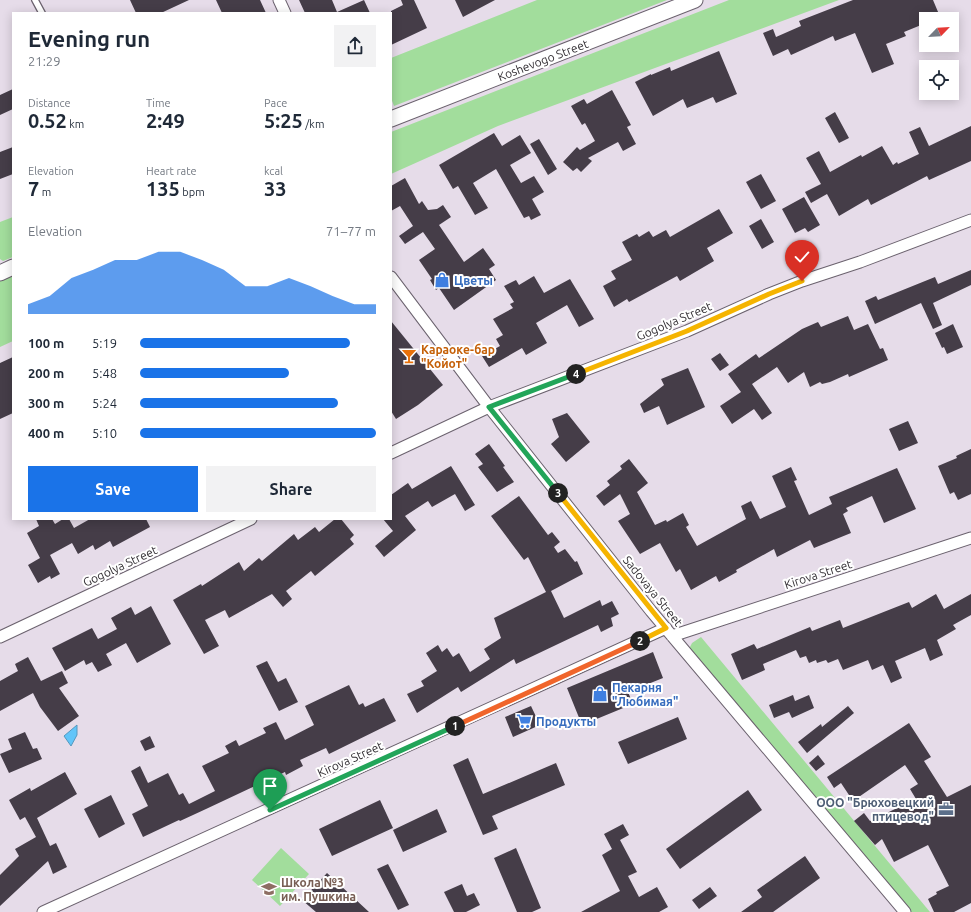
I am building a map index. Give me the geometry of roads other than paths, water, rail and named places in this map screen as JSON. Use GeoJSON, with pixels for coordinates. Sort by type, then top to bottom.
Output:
{"type":"FeatureCollection","features":[{"type":"Feature","properties":{"kind":"street"},"geometry":{"type":"LineString","coordinates":[[279,0],[285,12]]}},
{"type":"Feature","properties":{"kind":"street","name":"Koshevogo Street"},"geometry":{"type":"LineString","coordinates":[[392,119],[695,0]]}},
{"type":"Feature","properties":{"kind":"street","name":"Gogolya Street"},"geometry":{"type":"LineString","coordinates":[[392,453],[489,407],[687,331],[769,294],[802,281],[860,262],[971,220]]}},
{"type":"Feature","properties":{"kind":"street"},"geometry":{"type":"LineString","coordinates":[[0,272],[12,268]]}},
{"type":"Feature","properties":{"kind":"street","name":"Sadovaya Street"},"geometry":{"type":"LineString","coordinates":[[392,278],[489,407],[669,632],[905,912]]}},
{"type":"Feature","properties":{"kind":"street","name":"Gogolya Street"},"geometry":{"type":"LineString","coordinates":[[0,637],[249,520]]}},
{"type":"Feature","properties":{"kind":"street","name":"Kirova Street"},"geometry":{"type":"LineString","coordinates":[[43,912],[669,632],[971,538]]}},
{"type":"Feature","properties":{"kind":"lane"},"geometry":{"type":"LineString","coordinates":[[35,0],[41,12]]}},
{"type":"Feature","properties":{"kind":"water"},"geometry":{"type":"Polygon","coordinates":[[[77,725],[77,735],[71,746],[64,736],[77,725]]]}},
{"type":"Feature","properties":{"kind":"place","name":"Цветы"},"geometry":{"type":"Point","coordinates":[442,280]}},
{"type":"Feature","properties":{"kind":"place","name":"Караоке-бар \"Койот\""},"geometry":{"type":"Point","coordinates":[409,356]}},
{"type":"Feature","properties":{"kind":"place","name":"Пекарня \"Любимая\""},"geometry":{"type":"Point","coordinates":[600,694]}},
{"type":"Feature","properties":{"kind":"place","name":"Продукты"},"geometry":{"type":"Point","coordinates":[524,721]}},
{"type":"Feature","properties":{"kind":"place","name":"ООО \"Брюховецкий птицевод\""},"geometry":{"type":"Point","coordinates":[946,809]}},
{"type":"Feature","properties":{"kind":"place","name":"Школа №3 им. Пушкина"},"geometry":{"type":"Point","coordinates":[269,889]}}]}
